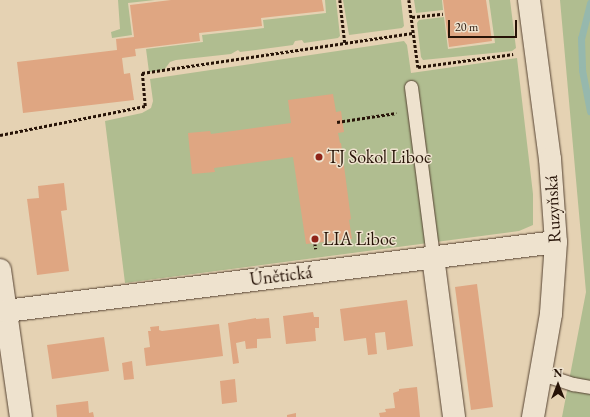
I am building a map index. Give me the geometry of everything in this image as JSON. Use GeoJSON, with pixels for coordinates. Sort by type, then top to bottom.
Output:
{"type":"FeatureCollection","features":[{"type":"Feature","properties":{"kind":"street","name":"Ruzyňská"},"geometry":{"type":"LineString","coordinates":[[529,0],[550,159],[556,242],[551,314],[542,374],[533,417]]}},
{"type":"Feature","properties":{"kind":"street","name":"Únětická"},"geometry":{"type":"LineString","coordinates":[[6,311],[556,242]]}},
{"type":"Feature","properties":{"kind":"street"},"geometry":{"type":"LineString","coordinates":[[434,258],[454,417]]}},
{"type":"Feature","properties":{"kind":"street"},"geometry":{"type":"LineString","coordinates":[[0,270],[21,417]]}},
{"type":"Feature","properties":{"kind":"lane"},"geometry":{"type":"LineString","coordinates":[[411,87],[434,258]]}},
{"type":"Feature","properties":{"kind":"lane"},"geometry":{"type":"LineString","coordinates":[[542,374],[573,384],[590,387]]}},
{"type":"Feature","properties":{"kind":"path"},"geometry":{"type":"LineString","coordinates":[[340,0],[345,43]]}},
{"type":"Feature","properties":{"kind":"path"},"geometry":{"type":"LineString","coordinates":[[410,0],[418,67],[536,51]]}},
{"type":"Feature","properties":{"kind":"path"},"geometry":{"type":"LineString","coordinates":[[412,17],[443,14]]}},
{"type":"Feature","properties":{"kind":"path"},"geometry":{"type":"LineString","coordinates":[[0,135],[145,106],[142,73],[414,33]]}},
{"type":"Feature","properties":{"kind":"path"},"geometry":{"type":"LineString","coordinates":[[337,122],[414,110]]}},
{"type":"Feature","properties":{"kind":"green space"},"geometry":{"type":"Polygon","coordinates":[[[118,0],[155,0],[128,3],[132,35],[112,38],[111,32],[120,29],[118,0]]]}},
{"type":"Feature","properties":{"kind":"green space"},"geometry":{"type":"Polygon","coordinates":[[[325,0],[336,0],[340,36],[338,38],[304,43],[302,40],[295,41],[293,45],[240,52],[238,50],[231,54],[176,60],[170,62],[164,70],[149,72],[146,49],[203,42],[202,35],[264,28],[263,20],[326,13],[325,0]]]}},
{"type":"Feature","properties":{"kind":"green space"},"geometry":{"type":"Polygon","coordinates":[[[343,0],[401,0],[404,26],[402,28],[349,35],[343,0]]]}},
{"type":"Feature","properties":{"kind":"green space"},"geometry":{"type":"Polygon","coordinates":[[[414,0],[442,0],[443,10],[416,13],[414,0]]]}},
{"type":"Feature","properties":{"kind":"green space"},"geometry":{"type":"Polygon","coordinates":[[[489,0],[510,0],[516,48],[512,51],[423,60],[421,57],[417,23],[419,20],[444,17],[448,49],[495,43],[489,0]]]}},
{"type":"Feature","properties":{"kind":"green space"},"geometry":{"type":"Polygon","coordinates":[[[560,0],[590,0],[590,417],[562,417],[586,292],[560,0]]]}},
{"type":"Feature","properties":{"kind":"green space","name":"TJ Sokol Liboc"},"geometry":{"type":"Polygon","coordinates":[[[404,41],[407,45],[411,73],[517,58],[533,194],[533,225],[519,231],[125,283],[105,121],[142,113],[151,108],[153,101],[150,79],[404,41]]]}},
{"type":"Feature","properties":{"kind":"building"},"geometry":{"type":"Polygon","coordinates":[[[171,0],[322,0],[324,11],[261,18],[262,26],[199,33],[200,41],[135,49],[136,56],[122,58],[124,74],[130,73],[134,100],[23,113],[17,62],[117,50],[116,39],[134,37],[130,5],[171,0]]]}},
{"type":"Feature","properties":{"kind":"building"},"geometry":{"type":"Polygon","coordinates":[[[443,0],[486,0],[492,41],[449,47],[443,0]]]}},
{"type":"Feature","properties":{"kind":"building"},"geometry":{"type":"Polygon","coordinates":[[[333,94],[336,112],[341,111],[344,132],[338,133],[341,143],[351,219],[349,220],[352,239],[306,244],[293,157],[214,168],[215,172],[192,174],[188,133],[210,131],[211,134],[291,123],[288,100],[333,94]]]}},
{"type":"Feature","properties":{"kind":"building"},"geometry":{"type":"Polygon","coordinates":[[[64,183],[67,210],[61,211],[69,271],[37,275],[27,199],[39,198],[38,186],[64,183]]]}},
{"type":"Feature","properties":{"kind":"building"},"geometry":{"type":"Polygon","coordinates":[[[477,284],[493,407],[471,410],[455,287],[477,284]]]}},
{"type":"Feature","properties":{"kind":"building"},"geometry":{"type":"Polygon","coordinates":[[[407,300],[413,346],[387,350],[385,332],[375,333],[377,354],[368,355],[366,338],[344,341],[340,309],[407,300]]]}},
{"type":"Feature","properties":{"kind":"building"},"geometry":{"type":"Polygon","coordinates":[[[313,312],[314,317],[319,317],[319,328],[315,328],[316,341],[286,344],[283,316],[313,312]]]}},
{"type":"Feature","properties":{"kind":"building"},"geometry":{"type":"Polygon","coordinates":[[[256,318],[269,318],[271,338],[257,339],[257,348],[246,349],[245,341],[236,343],[239,363],[233,364],[228,323],[256,318]]]}},
{"type":"Feature","properties":{"kind":"building"},"geometry":{"type":"Polygon","coordinates":[[[219,324],[223,356],[146,366],[144,348],[150,347],[148,331],[151,331],[150,327],[159,326],[159,330],[162,331],[219,324]]]}},
{"type":"Feature","properties":{"kind":"building"},"geometry":{"type":"Polygon","coordinates":[[[104,337],[109,371],[52,379],[47,345],[104,337]]]}},
{"type":"Feature","properties":{"kind":"building"},"geometry":{"type":"Polygon","coordinates":[[[132,361],[134,379],[124,380],[122,363],[132,361]]]}},
{"type":"Feature","properties":{"kind":"building"},"geometry":{"type":"Polygon","coordinates":[[[235,379],[237,402],[222,404],[220,381],[235,379]]]}},
{"type":"Feature","properties":{"kind":"building"},"geometry":{"type":"Polygon","coordinates":[[[417,387],[420,417],[380,417],[379,413],[386,412],[385,409],[395,408],[393,393],[399,391],[399,389],[417,387]]]}},
{"type":"Feature","properties":{"kind":"building"},"geometry":{"type":"Polygon","coordinates":[[[88,401],[89,413],[93,412],[94,417],[57,417],[56,405],[88,401]]]}},
{"type":"Feature","properties":{"kind":"building"},"geometry":{"type":"Polygon","coordinates":[[[296,413],[296,417],[287,417],[287,415],[296,413]]]}},
{"type":"Feature","properties":{"kind":"waterway"},"geometry":{"type":"LineString","coordinates":[[590,3],[581,38],[582,70],[590,111]]}},
{"type":"Feature","properties":{"kind":"place","name":"TJ Sokol Liboc"},"geometry":{"type":"Point","coordinates":[319,157]}},
{"type":"Feature","properties":{"kind":"place","name":"LIA Liboc"},"geometry":{"type":"Point","coordinates":[315,239]}}]}
